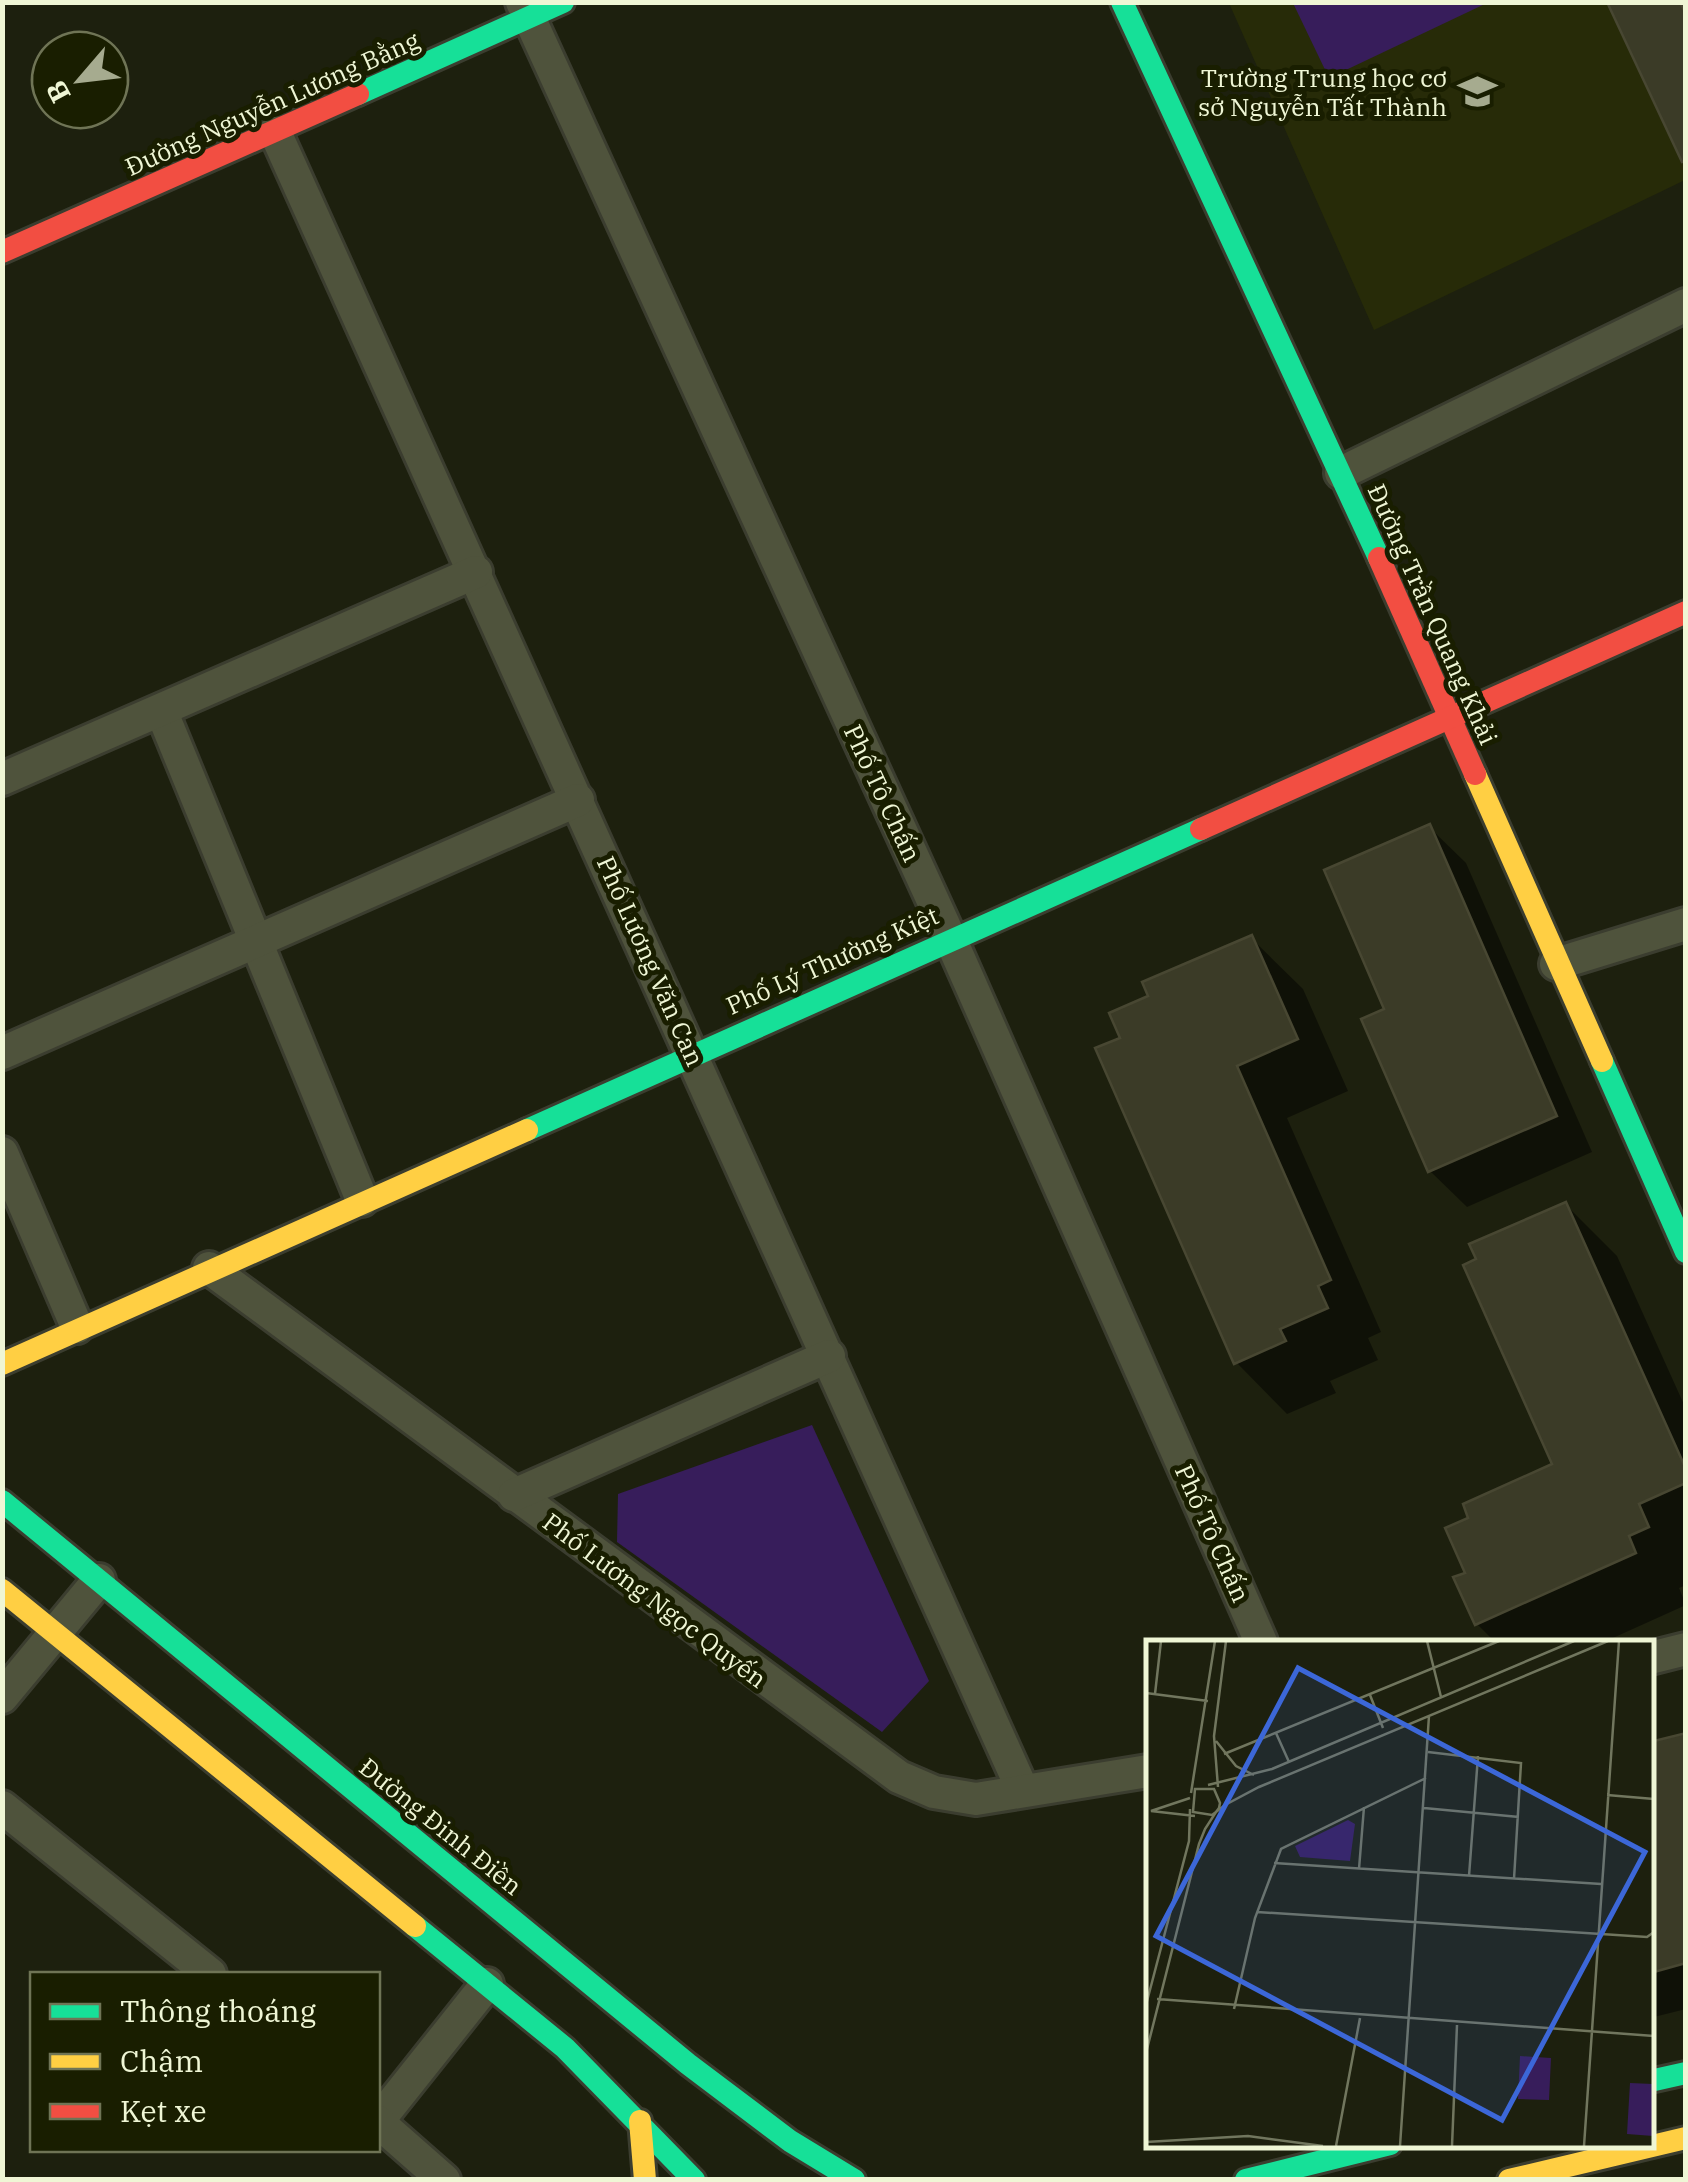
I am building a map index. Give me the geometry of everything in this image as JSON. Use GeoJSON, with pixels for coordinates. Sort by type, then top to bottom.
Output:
{"type":"FeatureCollection","features":[{"type":"Feature","properties":{"kind":"main road","name":"Đường Nguyễn Lương Bằng"},"geometry":{"type":"LineString","coordinates":[[2,252],[275,132],[526,10],[562,2]]}},
{"type":"Feature","properties":{"kind":"main road","name":"Đường Trần Quang Khải"},"geometry":{"type":"LineString","coordinates":[[1122,2],[1342,472],[1686,1252]]}},
{"type":"Feature","properties":{"kind":"main road","name":"Phố Lý Thường Kiệt"},"geometry":{"type":"LineString","coordinates":[[2,1364],[692,1052],[1686,612]]}},
{"type":"Feature","properties":{"kind":"main road","name":"Đường Đinh Điền"},"geometry":{"type":"LineString","coordinates":[[2,1501],[688,2064],[790,2141],[854,2180]]}},
{"type":"Feature","properties":{"kind":"main road"},"geometry":{"type":"LineString","coordinates":[[2,1590],[565,2048],[694,2180]]}},
{"type":"Feature","properties":{"kind":"main road"},"geometry":{"type":"LineString","coordinates":[[1653,2080],[1686,2073]]}},
{"type":"Feature","properties":{"kind":"main road"},"geometry":{"type":"LineString","coordinates":[[640,2121],[645,2180]]}},
{"type":"Feature","properties":{"kind":"main road"},"geometry":{"type":"LineString","coordinates":[[1653,2146],[1686,2138]]}},
{"type":"Feature","properties":{"kind":"main road"},"geometry":{"type":"LineString","coordinates":[[1246,2180],[1378,2147]]}},
{"type":"Feature","properties":{"kind":"main road"},"geometry":{"type":"LineString","coordinates":[[1509,2180],[1648,2147]]}},
{"type":"Feature","properties":{"kind":"street","name":"Phố Tô Chấn"},"geometry":{"type":"LineString","coordinates":[[526,10],[950,938],[1260,1640]]}},
{"type":"Feature","properties":{"kind":"street","name":"Phố Lương Văn Can"},"geometry":{"type":"LineString","coordinates":[[275,132],[1023,1791]]}},
{"type":"Feature","properties":{"kind":"street"},"geometry":{"type":"LineString","coordinates":[[1342,472],[1686,305]]}},
{"type":"Feature","properties":{"kind":"street"},"geometry":{"type":"LineString","coordinates":[[2,780],[476,572]]}},
{"type":"Feature","properties":{"kind":"street"},"geometry":{"type":"LineString","coordinates":[[160,710],[362,1200]]}},
{"type":"Feature","properties":{"kind":"street"},"geometry":{"type":"LineString","coordinates":[[2,1053],[578,800]]}},
{"type":"Feature","properties":{"kind":"street"},"geometry":{"type":"LineString","coordinates":[[1556,964],[1686,924]]}},
{"type":"Feature","properties":{"kind":"street"},"geometry":{"type":"LineString","coordinates":[[2,1154],[77,1327]]}},
{"type":"Feature","properties":{"kind":"street","name":"Phố Lương Ngọc Quyến"},"geometry":{"type":"LineString","coordinates":[[209,1268],[899,1777],[934,1792],[976,1799],[1146,1771]]}},
{"type":"Feature","properties":{"kind":"street"},"geometry":{"type":"LineString","coordinates":[[514,1495],[829,1356]]}},
{"type":"Feature","properties":{"kind":"street"},"geometry":{"type":"LineString","coordinates":[[2,1697],[98,1580]]}},
{"type":"Feature","properties":{"kind":"street"},"geometry":{"type":"LineString","coordinates":[[1653,1657],[1686,1649]]}},
{"type":"Feature","properties":{"kind":"street"},"geometry":{"type":"LineString","coordinates":[[2,1807],[208,1972]]}},
{"type":"Feature","properties":{"kind":"street"},"geometry":{"type":"LineString","coordinates":[[380,2119],[487,1984]]}},
{"type":"Feature","properties":{"kind":"street"},"geometry":{"type":"LineString","coordinates":[[380,2124],[444,2180]]}},
{"type":"Feature","properties":{"kind":"shaded area","name":"Trường Trung học cơ sở Nguyễn Tất Thành"},"geometry":{"type":"Polygon","coordinates":[[[1229,3],[1685,3],[1685,180],[1374,330],[1229,3]]]}},
{"type":"Feature","properties":{"kind":"shaded area"},"geometry":{"type":"Polygon","coordinates":[[[1293,3],[1487,3],[1329,78],[1293,3]]]}},
{"type":"Feature","properties":{"kind":"shaded area"},"geometry":{"type":"Polygon","coordinates":[[[812,1425],[929,1681],[882,1732],[617,1542],[618,1494],[812,1425]]]}},
{"type":"Feature","properties":{"kind":"building"},"geometry":{"type":"Polygon","coordinates":[[[1607,2],[1680,2],[1686,14],[1686,161],[1682,162],[1607,2]]]}},
{"type":"Feature","properties":{"kind":"building"},"geometry":{"type":"Polygon","coordinates":[[[1430,824],[1557,1116],[1428,1172],[1361,1019],[1384,1009],[1324,870],[1430,824]]]}},
{"type":"Feature","properties":{"kind":"building"},"geometry":{"type":"Polygon","coordinates":[[[1252,935],[1298,1039],[1237,1066],[1331,1280],[1318,1286],[1328,1308],[1280,1329],[1286,1341],[1234,1364],[1095,1048],[1120,1038],[1109,1013],[1148,996],[1142,982],[1252,935]]]}},
{"type":"Feature","properties":{"kind":"building"},"geometry":{"type":"Polygon","coordinates":[[[1566,1202],[1686,1469],[1686,1483],[1639,1504],[1649,1527],[1629,1536],[1636,1553],[1475,1625],[1453,1577],[1465,1573],[1445,1528],[1468,1518],[1463,1504],[1552,1464],[1463,1265],[1476,1259],[1469,1244],[1566,1202]]]}},
{"type":"Feature","properties":{"kind":"building"},"geometry":{"type":"Polygon","coordinates":[[[1686,1733],[1686,1963],[1653,1972],[1653,1741],[1686,1733]]]}},
{"type":"Feature","properties":{"kind":"traffic: fast"},"geometry":{"type":"LineString","coordinates":[[358,94],[563,2]]}},
{"type":"Feature","properties":{"kind":"traffic: fast"},"geometry":{"type":"LineString","coordinates":[[1122,2],[1379,558]]}},
{"type":"Feature","properties":{"kind":"traffic: fast"},"geometry":{"type":"LineString","coordinates":[[527,1130],[1201,829]]}},
{"type":"Feature","properties":{"kind":"traffic: fast"},"geometry":{"type":"LineString","coordinates":[[1602,1061],[1686,1252]]}},
{"type":"Feature","properties":{"kind":"traffic: fast"},"geometry":{"type":"LineString","coordinates":[[2,1501],[688,2064],[790,2141],[854,2180]]}},
{"type":"Feature","properties":{"kind":"traffic: fast"},"geometry":{"type":"LineString","coordinates":[[415,1926],[565,2048],[694,2180]]}},
{"type":"Feature","properties":{"kind":"traffic: fast"},"geometry":{"type":"LineString","coordinates":[[1653,2080],[1686,2073]]}},
{"type":"Feature","properties":{"kind":"traffic: fast"},"geometry":{"type":"LineString","coordinates":[[1246,2180],[1378,2147]]}},
{"type":"Feature","properties":{"kind":"traffic: slow"},"geometry":{"type":"LineString","coordinates":[[1475,774],[1602,1061]]}},
{"type":"Feature","properties":{"kind":"traffic: slow"},"geometry":{"type":"LineString","coordinates":[[2,1364],[527,1130]]}},
{"type":"Feature","properties":{"kind":"traffic: slow"},"geometry":{"type":"LineString","coordinates":[[2,1590],[415,1926]]}},
{"type":"Feature","properties":{"kind":"traffic: slow"},"geometry":{"type":"LineString","coordinates":[[640,2121],[645,2180]]}},
{"type":"Feature","properties":{"kind":"traffic: slow"},"geometry":{"type":"LineString","coordinates":[[1653,2146],[1686,2138]]}},
{"type":"Feature","properties":{"kind":"traffic: slow"},"geometry":{"type":"LineString","coordinates":[[1509,2180],[1648,2147]]}},
{"type":"Feature","properties":{"kind":"traffic: jam"},"geometry":{"type":"LineString","coordinates":[[2,252],[358,94]]}},
{"type":"Feature","properties":{"kind":"traffic: jam"},"geometry":{"type":"LineString","coordinates":[[1379,558],[1475,774]]}},
{"type":"Feature","properties":{"kind":"traffic: jam"},"geometry":{"type":"LineString","coordinates":[[1201,829],[1686,612]]}},
{"type":"Feature","properties":{"kind":"place","name":"Trường Trung học cơ sở Nguyễn Tất Thành"},"geometry":{"type":"Point","coordinates":[1477,91]}}]}
